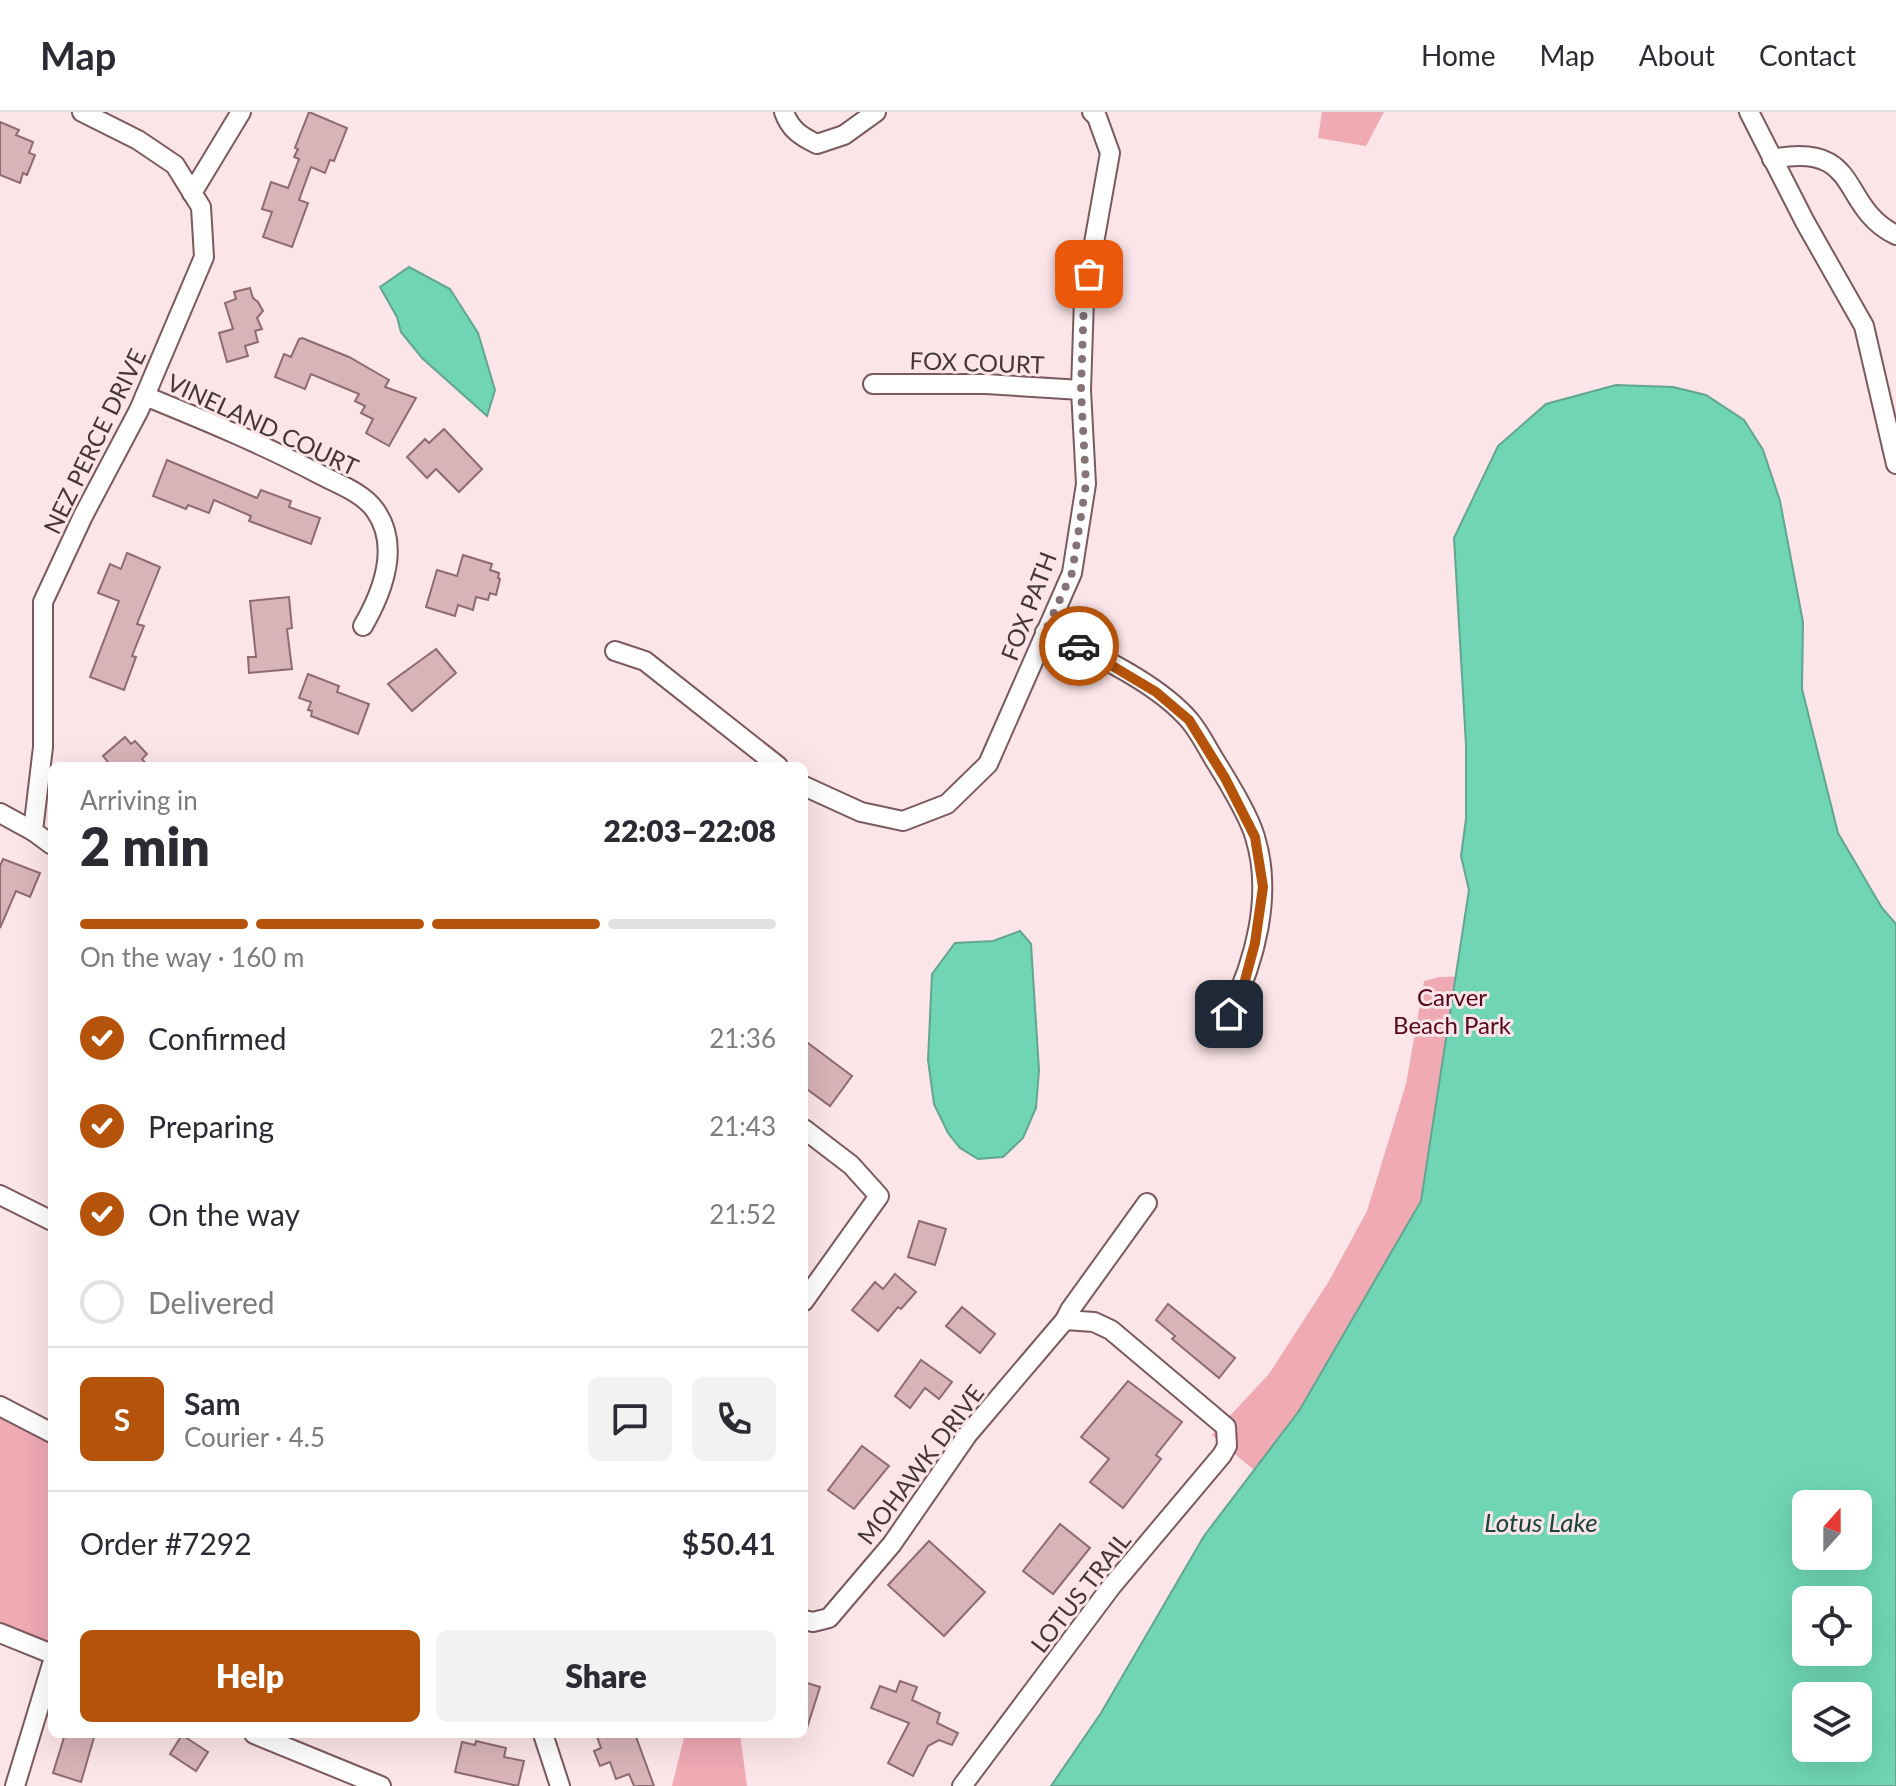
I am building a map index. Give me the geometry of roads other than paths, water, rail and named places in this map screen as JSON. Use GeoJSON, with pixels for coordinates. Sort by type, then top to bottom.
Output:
{"type":"FeatureCollection","features":[{"type":"Feature","properties":{"kind":"street","name":"NEZ PERCE DRIVE"},"geometry":{"type":"LineString","coordinates":[[33,831],[43,747],[43,602],[145,396],[204,257],[201,207],[175,165],[138,140],[82,112]]}},
{"type":"Feature","properties":{"kind":"street"},"geometry":{"type":"LineString","coordinates":[[192,193],[241,112]]}},
{"type":"Feature","properties":{"kind":"street"},"geometry":{"type":"LineString","coordinates":[[784,112],[788,125],[817,144],[844,135],[876,112]]}},
{"type":"Feature","properties":{"kind":"street","name":"FOX PATH"},"geometry":{"type":"LineString","coordinates":[[808,788],[861,812],[903,821],[947,804],[988,764],[1072,573],[1086,484],[1081,390],[1084,299],[1110,153],[1097,117],[1092,112]]}},
{"type":"Feature","properties":{"kind":"street"},"geometry":{"type":"LineString","coordinates":[[1747,113],[1864,326],[1896,464]]}},
{"type":"Feature","properties":{"kind":"street"},"geometry":{"type":"LineString","coordinates":[[1772,159],[1812,156],[1830,163],[1844,176],[1879,227],[1896,235]]}},
{"type":"Feature","properties":{"kind":"street","name":"FOX COURT"},"geometry":{"type":"LineString","coordinates":[[873,384],[986,384],[1081,390]]}},
{"type":"Feature","properties":{"kind":"street","name":"VINELAND COURT"},"geometry":{"type":"LineString","coordinates":[[145,396],[264,445],[362,497],[375,510],[383,524],[388,548],[386,572],[380,596],[363,626]]}},
{"type":"Feature","properties":{"kind":"street"},"geometry":{"type":"LineString","coordinates":[[1045,632],[1094,653],[1156,692],[1189,720],[1225,778],[1255,837],[1263,887],[1255,943],[1244,984],[1229,1014]]}},
{"type":"Feature","properties":{"kind":"street"},"geometry":{"type":"LineString","coordinates":[[615,651],[645,661],[773,762]]}},
{"type":"Feature","properties":{"kind":"street"},"geometry":{"type":"LineString","coordinates":[[0,813],[48,842]]}},
{"type":"Feature","properties":{"kind":"street"},"geometry":{"type":"LineString","coordinates":[[808,1132],[851,1165],[879,1196],[808,1295]]}},
{"type":"Feature","properties":{"kind":"street"},"geometry":{"type":"LineString","coordinates":[[0,1195],[48,1219]]}},
{"type":"Feature","properties":{"kind":"street","name":"MOHAWK DRIVE"},"geometry":{"type":"LineString","coordinates":[[808,1621],[829,1618],[892,1544],[968,1434],[1065,1320],[1147,1203]]}},
{"type":"Feature","properties":{"kind":"street","name":"LOTUS TRAIL"},"geometry":{"type":"LineString","coordinates":[[962,1786],[1111,1587],[1227,1446],[1226,1427],[1111,1330],[1094,1322],[1065,1320]]}},
{"type":"Feature","properties":{"kind":"street"},"geometry":{"type":"LineString","coordinates":[[0,1406],[48,1431]]}},
{"type":"Feature","properties":{"kind":"street"},"geometry":{"type":"LineString","coordinates":[[0,1633],[48,1652]]}},
{"type":"Feature","properties":{"kind":"street"},"geometry":{"type":"LineString","coordinates":[[15,1786],[48,1677]]}},
{"type":"Feature","properties":{"kind":"street"},"geometry":{"type":"LineString","coordinates":[[263,1738],[351,1779],[381,1786]]}},
{"type":"Feature","properties":{"kind":"street"},"geometry":{"type":"LineString","coordinates":[[544,1738],[560,1786]]}},
{"type":"Feature","properties":{"kind":"water"},"geometry":{"type":"Polygon","coordinates":[[[409,267],[450,289],[478,333],[495,390],[487,416],[422,358],[401,332],[397,317],[380,287],[409,267]]]}},
{"type":"Feature","properties":{"kind":"water","name":"Lotus Lake"},"geometry":{"type":"Polygon","coordinates":[[[1616,385],[1673,387],[1706,395],[1744,420],[1763,450],[1780,501],[1803,622],[1802,689],[1838,833],[1882,908],[1896,924],[1896,1786],[1051,1786],[1101,1713],[1204,1536],[1299,1411],[1421,1201],[1469,890],[1461,856],[1466,819],[1466,745],[1454,538],[1498,446],[1546,404],[1616,385]]]}},
{"type":"Feature","properties":{"kind":"water"},"geometry":{"type":"Polygon","coordinates":[[[1020,931],[1031,944],[1039,1070],[1036,1108],[1023,1138],[1003,1157],[978,1159],[960,1148],[948,1133],[934,1104],[928,1060],[932,974],[955,943],[993,941],[1020,931]]]}},
{"type":"Feature","properties":{"kind":"park label","name":"Carver Beach Park"},"geometry":{"type":"Point","coordinates":[1452,1010]}}]}
